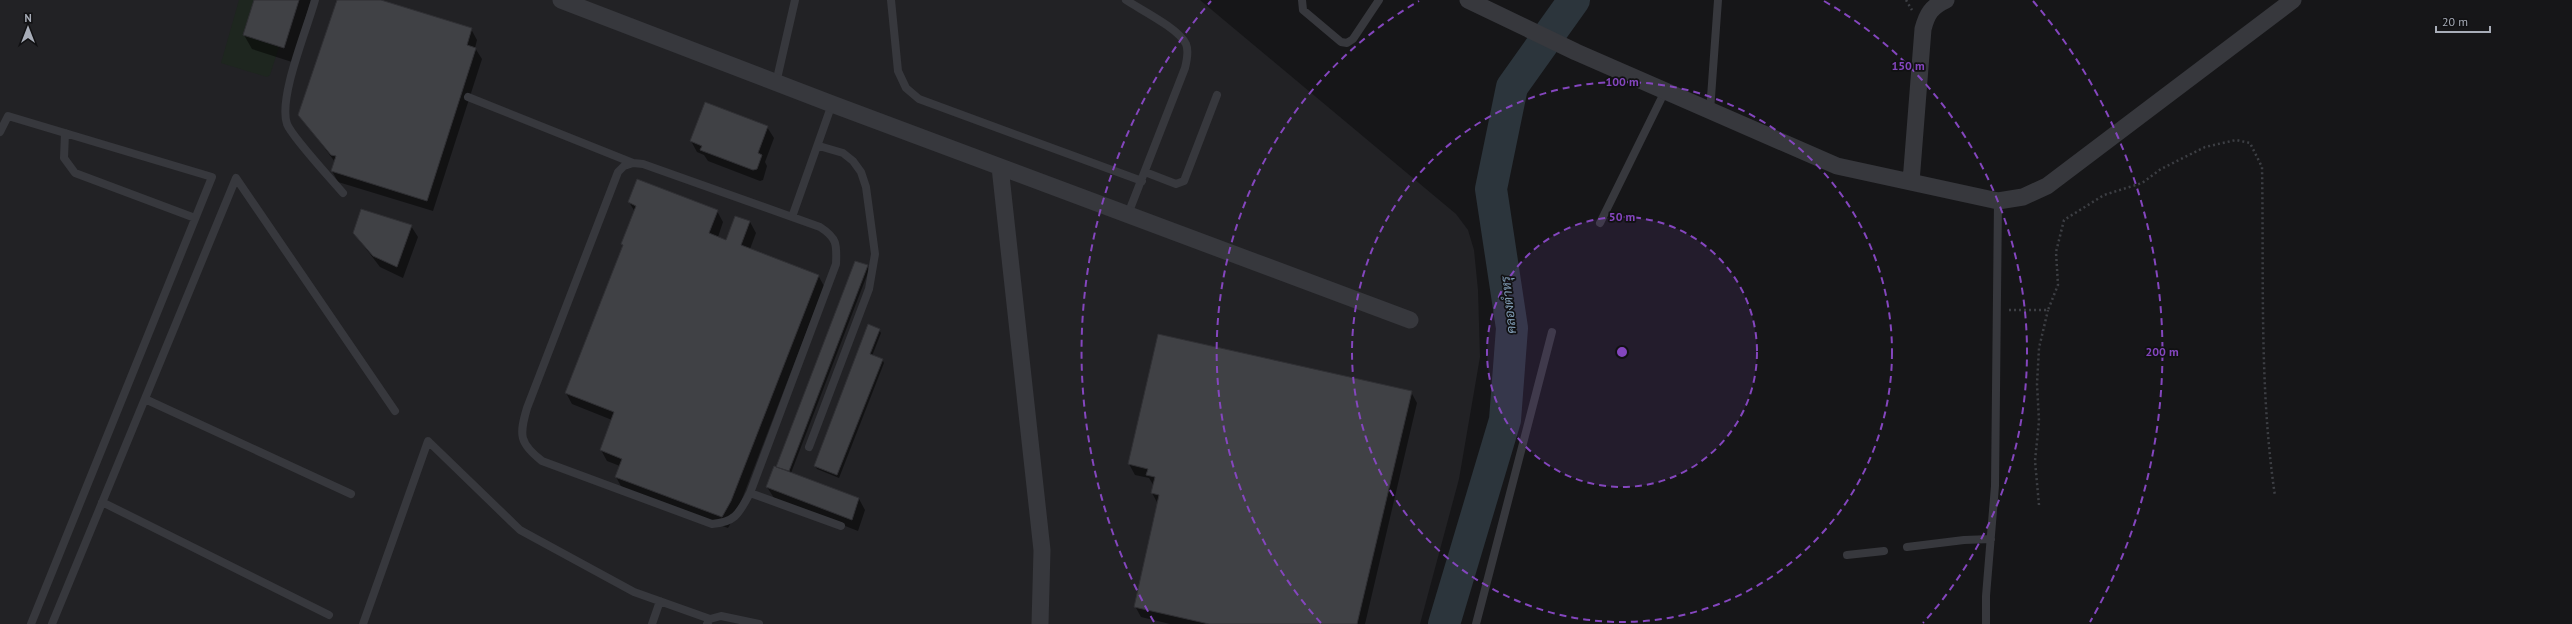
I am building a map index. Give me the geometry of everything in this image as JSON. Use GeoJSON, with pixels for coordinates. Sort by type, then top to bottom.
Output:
{"type":"FeatureCollection","features":[{"type":"Feature","properties":{"kind":"street"},"geometry":{"type":"LineString","coordinates":[[561,0],[776,83],[1410,320]]}},
{"type":"Feature","properties":{"kind":"street"},"geometry":{"type":"LineString","coordinates":[[1468,0],[1576,52],[1837,166],[1998,202],[2022,197],[2047,186],[2293,0]]}},
{"type":"Feature","properties":{"kind":"street"},"geometry":{"type":"LineString","coordinates":[[1911,182],[1923,29],[1928,13],[1935,5],[1946,0]]}},
{"type":"Feature","properties":{"kind":"street"},"geometry":{"type":"LineString","coordinates":[[1000,166],[1042,550],[1040,624]]}},
{"type":"Feature","properties":{"kind":"lane"},"geometry":{"type":"LineString","coordinates":[[316,0],[287,90],[284,108],[287,125],[343,193]]}},
{"type":"Feature","properties":{"kind":"lane"},"geometry":{"type":"LineString","coordinates":[[776,83],[795,0]]}},
{"type":"Feature","properties":{"kind":"lane"},"geometry":{"type":"LineString","coordinates":[[891,0],[898,71],[906,88],[919,99],[1142,181]]}},
{"type":"Feature","properties":{"kind":"lane"},"geometry":{"type":"LineString","coordinates":[[1126,0],[1179,34],[1186,44],[1188,56],[1142,181],[1128,214]]}},
{"type":"Feature","properties":{"kind":"lane"},"geometry":{"type":"LineString","coordinates":[[1302,0],[1303,10],[1341,42],[1347,42],[1361,29],[1379,0]]}},
{"type":"Feature","properties":{"kind":"lane"},"geometry":{"type":"LineString","coordinates":[[1710,111],[1718,0]]}},
{"type":"Feature","properties":{"kind":"lane"},"geometry":{"type":"LineString","coordinates":[[1600,223],[1665,91]]}},
{"type":"Feature","properties":{"kind":"lane"},"geometry":{"type":"LineString","coordinates":[[1145,172],[1176,184],[1184,181],[1217,95]]}},
{"type":"Feature","properties":{"kind":"lane"},"geometry":{"type":"LineString","coordinates":[[468,98],[633,163],[642,164],[820,227],[832,235],[837,247],[836,264],[750,493],[738,515],[726,523],[712,524],[542,461],[529,450],[522,439],[522,423],[527,408],[618,172],[624,166],[633,163]]}},
{"type":"Feature","properties":{"kind":"lane"},"geometry":{"type":"LineString","coordinates":[[792,217],[819,146],[832,104]]}},
{"type":"Feature","properties":{"kind":"lane"},"geometry":{"type":"LineString","coordinates":[[0,132],[8,116],[212,177],[31,624]]}},
{"type":"Feature","properties":{"kind":"lane"},"geometry":{"type":"LineString","coordinates":[[65,133],[64,158],[75,173],[195,218]]}},
{"type":"Feature","properties":{"kind":"lane"},"geometry":{"type":"LineString","coordinates":[[809,447],[869,289],[875,254],[866,186],[861,172],[853,161],[843,153],[819,146]]}},
{"type":"Feature","properties":{"kind":"lane"},"geometry":{"type":"LineString","coordinates":[[52,624],[236,178],[395,411]]}},
{"type":"Feature","properties":{"kind":"lane"},"geometry":{"type":"LineString","coordinates":[[1986,624],[1995,486],[1998,202]]}},
{"type":"Feature","properties":{"kind":"lane"},"geometry":{"type":"LineString","coordinates":[[1476,624],[1552,332]]}},
{"type":"Feature","properties":{"kind":"lane"},"geometry":{"type":"LineString","coordinates":[[145,399],[351,494]]}},
{"type":"Feature","properties":{"kind":"lane"},"geometry":{"type":"LineString","coordinates":[[363,624],[428,441],[520,530],[634,592],[708,621],[721,616],[758,624]]}},
{"type":"Feature","properties":{"kind":"lane"},"geometry":{"type":"LineString","coordinates":[[750,493],[841,526]]}},
{"type":"Feature","properties":{"kind":"lane"},"geometry":{"type":"LineString","coordinates":[[102,502],[329,615]]}},
{"type":"Feature","properties":{"kind":"lane"},"geometry":{"type":"LineString","coordinates":[[1907,547],[1964,540],[1991,539]]}},
{"type":"Feature","properties":{"kind":"lane"},"geometry":{"type":"LineString","coordinates":[[1847,555],[1884,551]]}},
{"type":"Feature","properties":{"kind":"lane"},"geometry":{"type":"LineString","coordinates":[[652,624],[660,601]]}},
{"type":"Feature","properties":{"kind":"path"},"geometry":{"type":"LineString","coordinates":[[2039,505],[2034,461],[2039,421],[2037,384],[2040,348],[2048,310],[2058,284],[2056,252],[2064,220],[2104,196],[2142,183],[2161,169],[2205,147],[2236,140],[2250,143],[2262,167],[2264,356],[2268,435],[2275,496]]}},
{"type":"Feature","properties":{"kind":"path"},"geometry":{"type":"LineString","coordinates":[[1997,309],[2048,310]]}},
{"type":"Feature","properties":{"kind":"shaded area"},"geometry":{"type":"Polygon","coordinates":[[[0,0],[1200,0],[1456,214],[1468,230],[1474,250],[1478,290],[1480,357],[1459,479],[1420,624],[0,624],[0,0]]]}},
{"type":"Feature","properties":{"kind":"shaded area"},"geometry":{"type":"Polygon","coordinates":[[[239,0],[254,0],[243,35],[279,47],[270,75],[267,77],[221,63],[239,0]]]}},
{"type":"Feature","properties":{"kind":"building"},"geometry":{"type":"Polygon","coordinates":[[[254,0],[299,0],[284,48],[243,35],[254,0]]]}},
{"type":"Feature","properties":{"kind":"building"},"geometry":{"type":"Polygon","coordinates":[[[337,0],[381,0],[472,28],[467,45],[476,48],[427,201],[331,171],[336,156],[331,155],[298,115],[337,0]]]}},
{"type":"Feature","properties":{"kind":"building"},"geometry":{"type":"Polygon","coordinates":[[[705,102],[768,126],[758,153],[762,155],[757,169],[753,170],[700,150],[702,146],[690,141],[705,102]]]}},
{"type":"Feature","properties":{"kind":"building"},"geometry":{"type":"Polygon","coordinates":[[[637,179],[718,210],[709,233],[726,240],[735,216],[750,221],[741,245],[819,275],[731,501],[722,517],[615,477],[622,459],[600,450],[614,412],[565,393],[623,245],[621,244],[636,206],[628,202],[637,179]]]}},
{"type":"Feature","properties":{"kind":"building"},"geometry":{"type":"Polygon","coordinates":[[[361,209],[412,225],[397,267],[373,256],[353,233],[361,209]]]}},
{"type":"Feature","properties":{"kind":"building"},"geometry":{"type":"Polygon","coordinates":[[[855,261],[868,265],[789,471],[776,467],[855,261]]]}},
{"type":"Feature","properties":{"kind":"building"},"geometry":{"type":"Polygon","coordinates":[[[868,324],[880,329],[870,354],[883,359],[837,475],[814,466],[868,324]]]}},
{"type":"Feature","properties":{"kind":"building"},"geometry":{"type":"Polygon","coordinates":[[[1158,334],[1412,391],[1357,624],[1209,624],[1134,607],[1159,495],[1151,493],[1155,477],[1146,475],[1148,469],[1128,464],[1158,334]]]}},
{"type":"Feature","properties":{"kind":"building"},"geometry":{"type":"Polygon","coordinates":[[[774,466],[859,498],[852,520],[766,487],[774,466]]]}},
{"type":"Feature","properties":{"kind":"waterway","name":"คลองตำหรุ"},"geometry":{"type":"LineString","coordinates":[[1444,624],[1505,420],[1512,328],[1491,189],[1512,87],[1574,0]]}}]}
